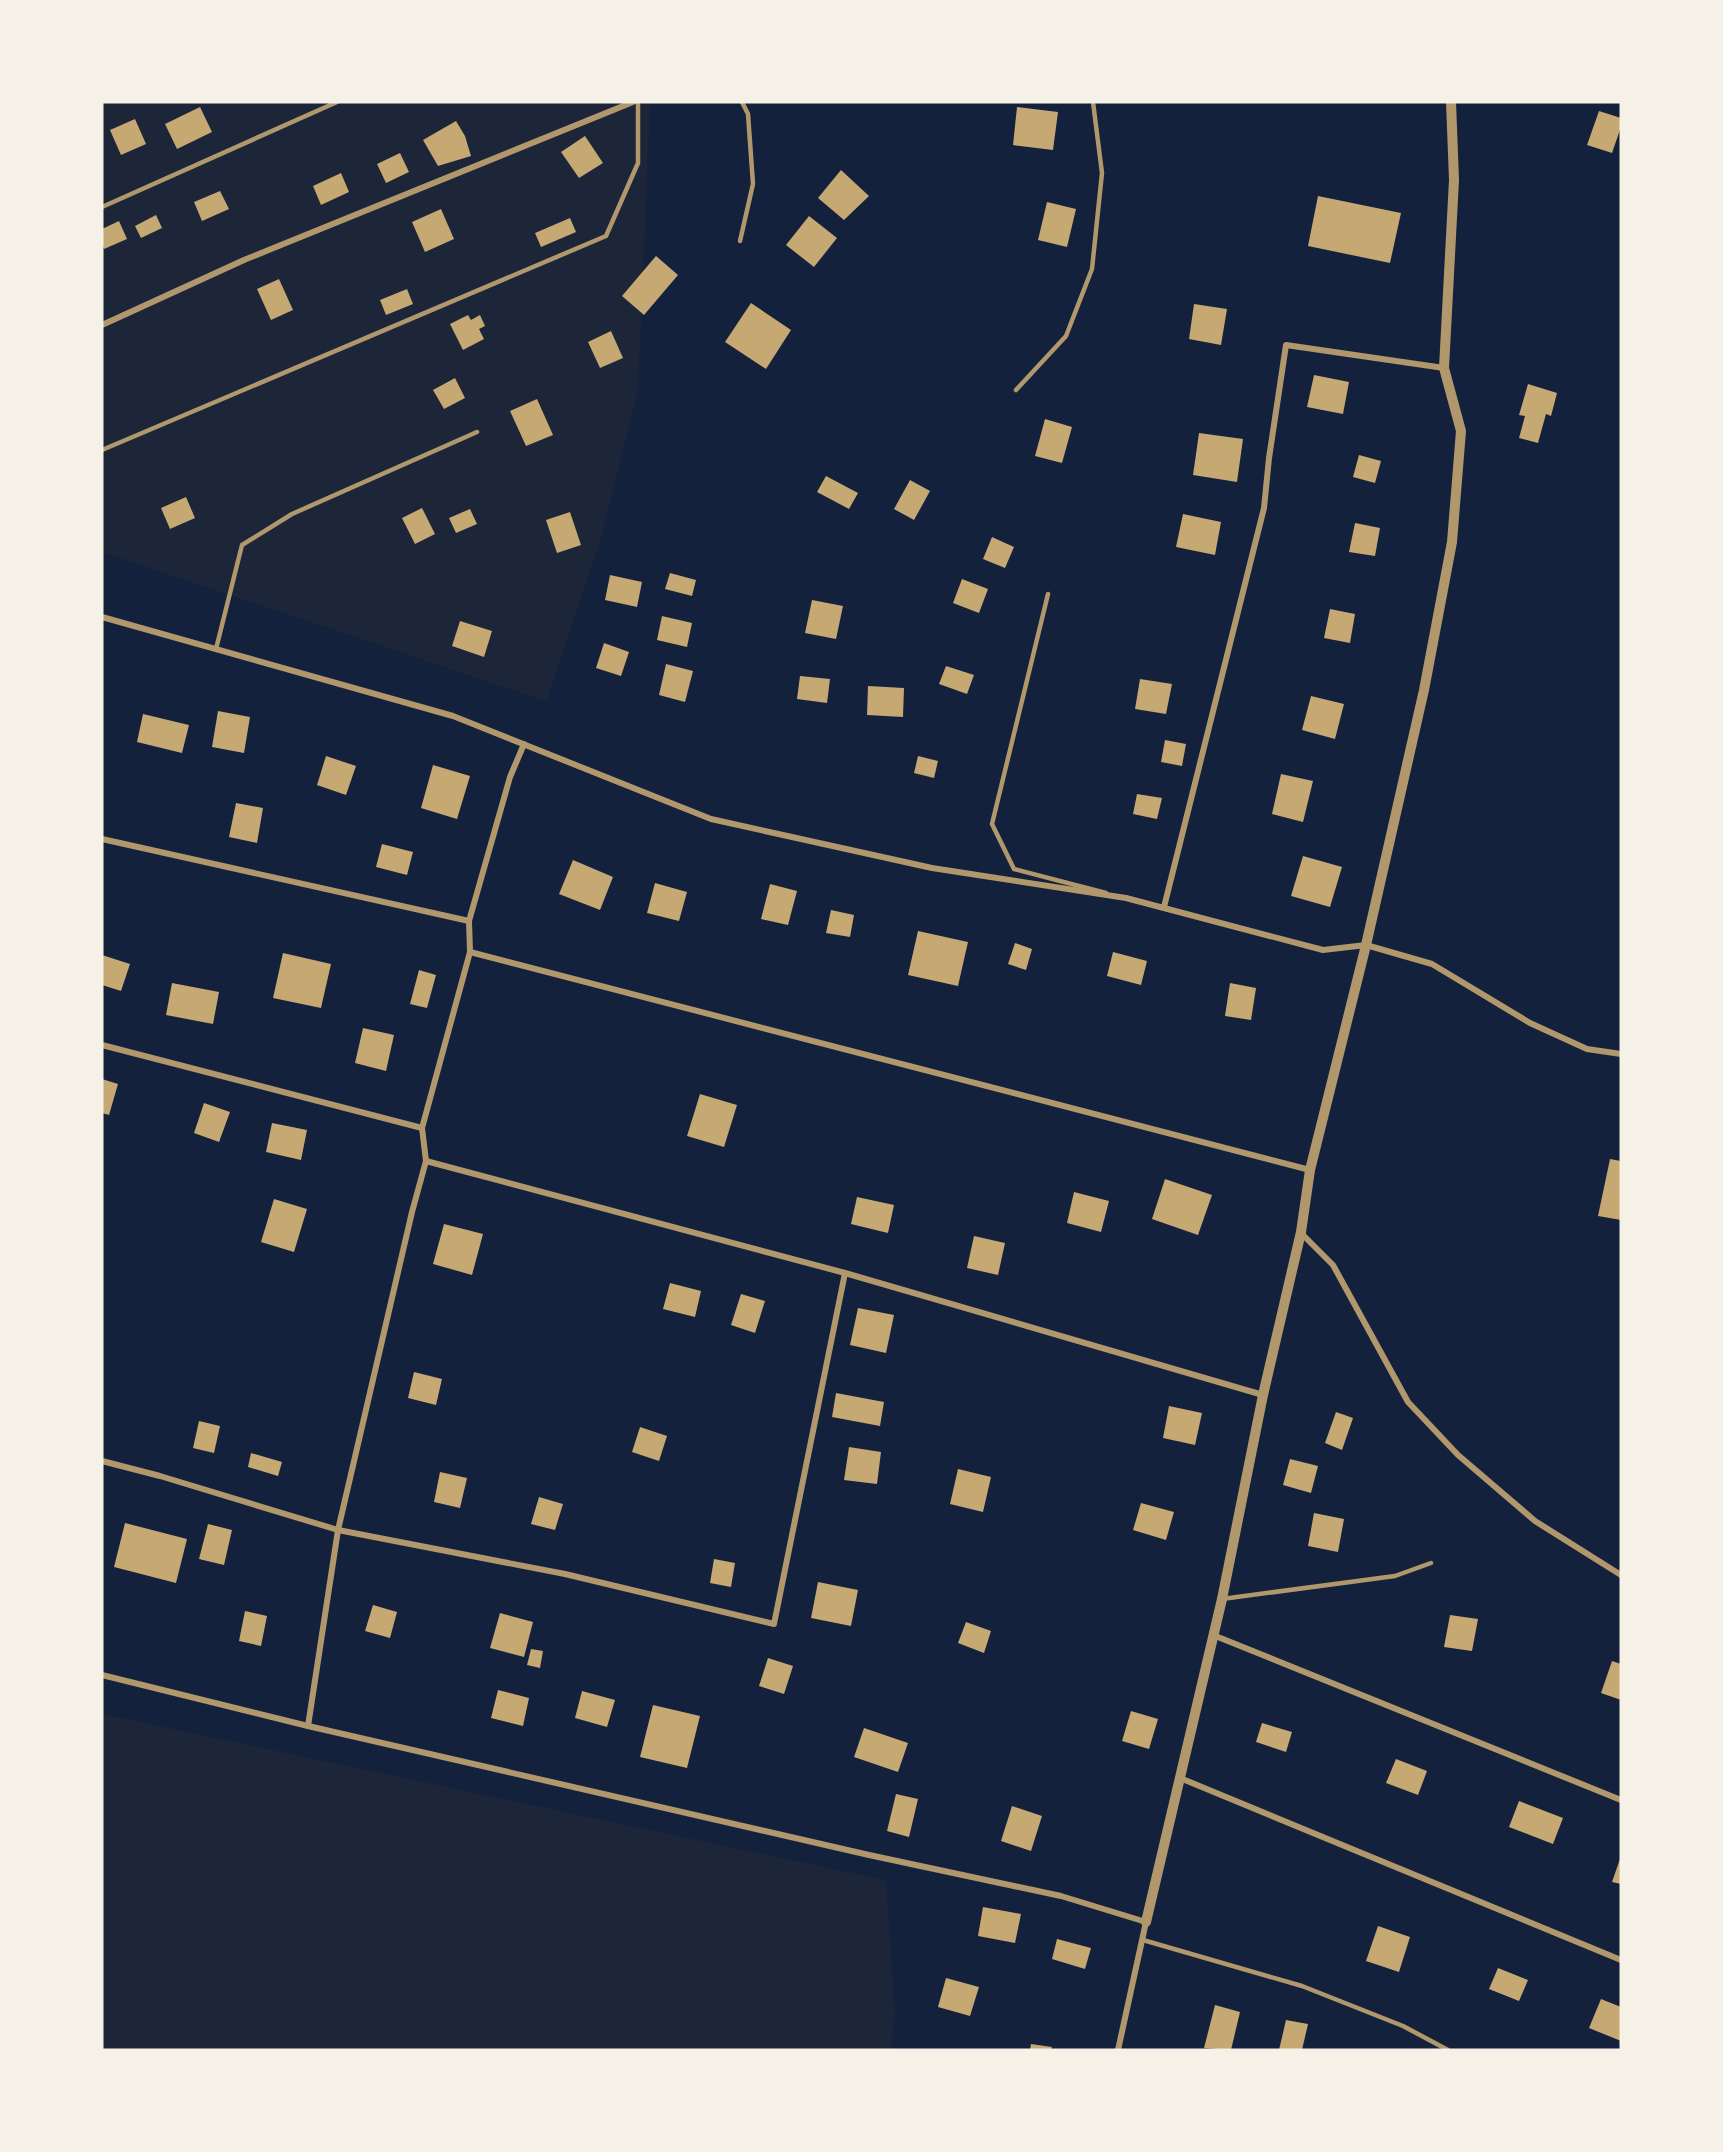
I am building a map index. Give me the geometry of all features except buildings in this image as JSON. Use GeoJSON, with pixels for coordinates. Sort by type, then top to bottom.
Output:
{"type":"FeatureCollection","features":[{"type":"Feature","properties":{"kind":"street"},"geometry":{"type":"LineString","coordinates":[[102,325],[244,260],[633,102]]}},
{"type":"Feature","properties":{"kind":"street"},"geometry":{"type":"LineString","coordinates":[[1118,2050],[1222,1599],[1263,1395],[1300,1232],[1310,1170],[1366,945],[1424,690],[1452,542],[1461,430],[1444,368],[1454,180],[1451,102]]}},
{"type":"Feature","properties":{"kind":"street"},"geometry":{"type":"LineString","coordinates":[[1164,907],[1264,508],[1286,345],[1444,368]]}},
{"type":"Feature","properties":{"kind":"street"},"geometry":{"type":"LineString","coordinates":[[102,617],[453,716],[711,819],[932,868],[1126,898],[1323,950],[1366,945],[1432,964],[1530,1023],[1587,1049],[1621,1054]]}},
{"type":"Feature","properties":{"kind":"street"},"geometry":{"type":"LineString","coordinates":[[308,1726],[338,1530],[426,1161],[422,1128],[470,952],[469,921],[510,777],[524,744]]}},
{"type":"Feature","properties":{"kind":"street"},"geometry":{"type":"LineString","coordinates":[[102,839],[469,921]]}},
{"type":"Feature","properties":{"kind":"street"},"geometry":{"type":"LineString","coordinates":[[470,952],[1310,1170]]}},
{"type":"Feature","properties":{"kind":"street"},"geometry":{"type":"LineString","coordinates":[[102,1045],[422,1128]]}},
{"type":"Feature","properties":{"kind":"street"},"geometry":{"type":"LineString","coordinates":[[426,1161],[845,1272],[1263,1395]]}},
{"type":"Feature","properties":{"kind":"street"},"geometry":{"type":"LineString","coordinates":[[1300,1232],[1333,1265],[1408,1402],[1458,1455],[1535,1521],[1621,1575]]}},
{"type":"Feature","properties":{"kind":"street"},"geometry":{"type":"LineString","coordinates":[[102,1461],[160,1476],[338,1530],[565,1574],[774,1624],[845,1272]]}},
{"type":"Feature","properties":{"kind":"street"},"geometry":{"type":"LineString","coordinates":[[1213,1635],[1621,1800]]}},
{"type":"Feature","properties":{"kind":"street"},"geometry":{"type":"LineString","coordinates":[[102,1675],[308,1726],[857,1852],[1060,1896],[1146,1922]]}},
{"type":"Feature","properties":{"kind":"street"},"geometry":{"type":"LineString","coordinates":[[1179,1778],[1621,1960]]}},
{"type":"Feature","properties":{"kind":"lane"},"geometry":{"type":"LineString","coordinates":[[102,207],[337,102]]}},
{"type":"Feature","properties":{"kind":"lane"},"geometry":{"type":"LineString","coordinates":[[102,450],[606,236],[638,163],[638,102]]}},
{"type":"Feature","properties":{"kind":"lane"},"geometry":{"type":"LineString","coordinates":[[741,241],[753,184],[748,114],[742,102]]}},
{"type":"Feature","properties":{"kind":"lane"},"geometry":{"type":"LineString","coordinates":[[1016,390],[1066,336],[1092,269],[1102,173],[1093,102]]}},
{"type":"Feature","properties":{"kind":"lane"},"geometry":{"type":"LineString","coordinates":[[216,649],[242,545],[292,514],[477,432]]}},
{"type":"Feature","properties":{"kind":"lane"},"geometry":{"type":"LineString","coordinates":[[1048,594],[992,824],[1014,868],[1126,898]]}},
{"type":"Feature","properties":{"kind":"lane"},"geometry":{"type":"LineString","coordinates":[[1222,1599],[1395,1576],[1431,1563]]}},
{"type":"Feature","properties":{"kind":"lane"},"geometry":{"type":"LineString","coordinates":[[1143,1940],[1302,1986],[1403,2026],[1448,2050]]}},
{"type":"Feature","properties":{"kind":"shaded area"},"geometry":{"type":"Polygon","coordinates":[[[102,102],[650,102],[638,391],[600,542],[546,701],[102,552],[102,102]]]}},
{"type":"Feature","properties":{"kind":"shaded area"},"geometry":{"type":"Polygon","coordinates":[[[102,1714],[886,1880],[895,2013],[891,2050],[102,2050],[102,1714]]]}}]}
